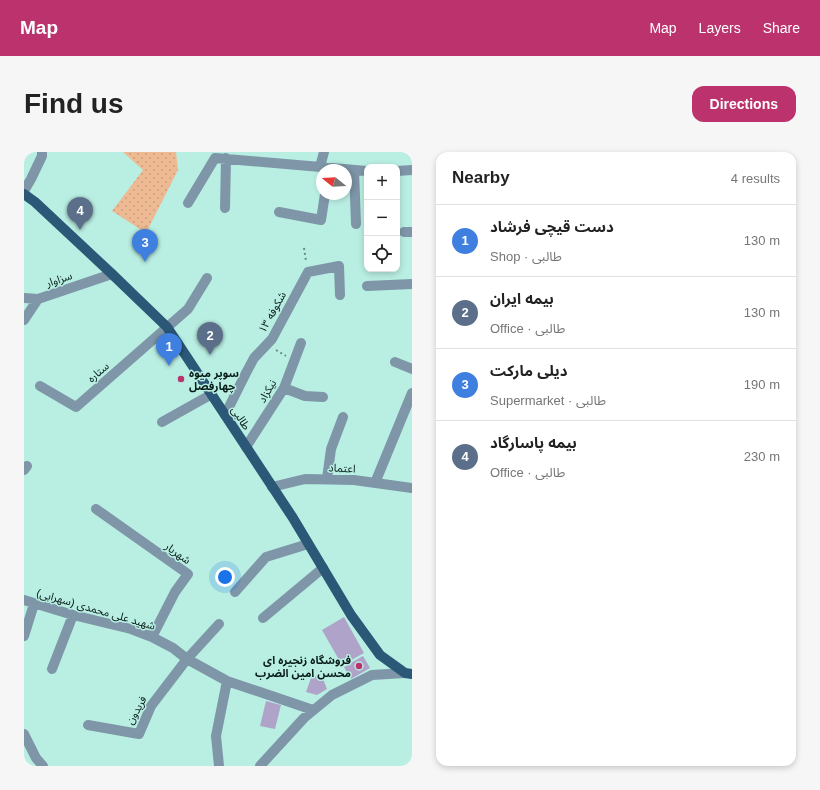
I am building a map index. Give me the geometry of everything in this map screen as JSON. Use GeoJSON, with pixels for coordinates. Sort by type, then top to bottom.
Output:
{"type":"FeatureCollection","features":[{"type":"Feature","properties":{"kind":"main road","name":"طالبی"},"geometry":{"type":"LineString","coordinates":[[24,194],[35,202],[167,327],[272,487],[351,616],[380,656],[409,674]]}},
{"type":"Feature","properties":{"kind":"street"},"geometry":{"type":"LineString","coordinates":[[24,191],[42,156],[42,152]]}},
{"type":"Feature","properties":{"kind":"street"},"geometry":{"type":"LineString","coordinates":[[324,152],[326,164]]}},
{"type":"Feature","properties":{"kind":"street"},"geometry":{"type":"LineString","coordinates":[[188,203],[215,158],[316,167]]}},
{"type":"Feature","properties":{"kind":"street"},"geometry":{"type":"LineString","coordinates":[[225,208],[226,158]]}},
{"type":"Feature","properties":{"kind":"street"},"geometry":{"type":"LineString","coordinates":[[356,224],[354,170],[364,171]]}},
{"type":"Feature","properties":{"kind":"street"},"geometry":{"type":"LineString","coordinates":[[400,171],[412,170]]}},
{"type":"Feature","properties":{"kind":"street"},"geometry":{"type":"LineString","coordinates":[[279,212],[320,220],[324,200]]}},
{"type":"Feature","properties":{"kind":"street"},"geometry":{"type":"LineString","coordinates":[[308,272],[339,266],[340,295]]}},
{"type":"Feature","properties":{"kind":"street","name":"شکوفه ۱۳"},"geometry":{"type":"LineString","coordinates":[[225,414],[254,358],[272,340],[308,272]]}},
{"type":"Feature","properties":{"kind":"street","name":"سزاوار"},"geometry":{"type":"LineString","coordinates":[[24,320],[38,299],[112,274]]}},
{"type":"Feature","properties":{"kind":"street"},"geometry":{"type":"LineString","coordinates":[[167,327],[188,309],[207,278]]}},
{"type":"Feature","properties":{"kind":"street"},"geometry":{"type":"LineString","coordinates":[[367,286],[412,284]]}},
{"type":"Feature","properties":{"kind":"street"},"geometry":{"type":"LineString","coordinates":[[24,298],[38,299]]}},
{"type":"Feature","properties":{"kind":"street","name":"ستاره"},"geometry":{"type":"LineString","coordinates":[[40,386],[76,407],[167,327]]}},
{"type":"Feature","properties":{"kind":"street","name":"نیکزاد"},"geometry":{"type":"LineString","coordinates":[[246,447],[284,388],[301,343]]}},
{"type":"Feature","properties":{"kind":"street"},"geometry":{"type":"LineString","coordinates":[[394,362],[412,369]]}},
{"type":"Feature","properties":{"kind":"street"},"geometry":{"type":"LineString","coordinates":[[284,388],[305,396],[323,397]]}},
{"type":"Feature","properties":{"kind":"street"},"geometry":{"type":"LineString","coordinates":[[375,483],[412,393]]}},
{"type":"Feature","properties":{"kind":"street"},"geometry":{"type":"LineString","coordinates":[[162,422],[212,394]]}},
{"type":"Feature","properties":{"kind":"street"},"geometry":{"type":"LineString","coordinates":[[327,480],[332,449],[343,417]]}},
{"type":"Feature","properties":{"kind":"street","name":"اعتماد"},"geometry":{"type":"LineString","coordinates":[[272,487],[306,479],[354,480],[412,488]]}},
{"type":"Feature","properties":{"kind":"street","name":"شهریار"},"geometry":{"type":"LineString","coordinates":[[96,509],[188,574],[175,592],[152,637]]}},
{"type":"Feature","properties":{"kind":"street"},"geometry":{"type":"LineString","coordinates":[[235,592],[266,557],[308,544]]}},
{"type":"Feature","properties":{"kind":"street"},"geometry":{"type":"LineString","coordinates":[[263,618],[322,568]]}},
{"type":"Feature","properties":{"kind":"street","name":"شهید علی محمدی (سهرابی)"},"geometry":{"type":"LineString","coordinates":[[24,600],[152,637],[173,648],[187,659],[227,680],[263,694],[313,710]]}},
{"type":"Feature","properties":{"kind":"street"},"geometry":{"type":"LineString","coordinates":[[24,636],[34,604]]}},
{"type":"Feature","properties":{"kind":"street"},"geometry":{"type":"LineString","coordinates":[[52,669],[73,615]]}},
{"type":"Feature","properties":{"kind":"street"},"geometry":{"type":"LineString","coordinates":[[187,659],[219,624]]}},
{"type":"Feature","properties":{"kind":"street","name":"فریدون"},"geometry":{"type":"LineString","coordinates":[[88,725],[139,734],[151,706],[187,659]]}},
{"type":"Feature","properties":{"kind":"street"},"geometry":{"type":"LineString","coordinates":[[260,766],[304,718],[332,695],[372,675],[409,674]]}},
{"type":"Feature","properties":{"kind":"street"},"geometry":{"type":"LineString","coordinates":[[219,766],[216,736],[227,680]]}},
{"type":"Feature","properties":{"kind":"street"},"geometry":{"type":"LineString","coordinates":[[24,734],[36,758],[43,766]]}},
{"type":"Feature","properties":{"kind":"path"},"geometry":{"type":"LineString","coordinates":[[304,248],[308,272]]}},
{"type":"Feature","properties":{"kind":"path"},"geometry":{"type":"LineString","coordinates":[[266,345],[294,360]]}},
{"type":"Feature","properties":{"kind":"shaded area"},"geometry":{"type":"Polygon","coordinates":[[[123,152],[176,152],[178,170],[146,233],[112,211],[143,170],[123,152]]]}},
{"type":"Feature","properties":{"kind":"building"},"geometry":{"type":"Polygon","coordinates":[[[344,617],[364,653],[342,665],[322,630],[344,617]]]}},
{"type":"Feature","properties":{"kind":"building"},"geometry":{"type":"Polygon","coordinates":[[[363,656],[370,668],[351,679],[344,667],[363,656]]]}},
{"type":"Feature","properties":{"kind":"building"},"geometry":{"type":"Polygon","coordinates":[[[312,675],[323,679],[327,689],[317,695],[306,692],[312,675]]]}},
{"type":"Feature","properties":{"kind":"building"},"geometry":{"type":"Polygon","coordinates":[[[266,701],[281,705],[275,729],[260,726],[266,701]]]}},
{"type":"Feature","properties":{"kind":"place","name":"بیمه پاسارگاد"},"geometry":{"type":"Point","coordinates":[80,230]}},
{"type":"Feature","properties":{"kind":"place","name":"دیلی مارکت"},"geometry":{"type":"Point","coordinates":[145,262]}},
{"type":"Feature","properties":{"kind":"place","name":"بیمه ایران"},"geometry":{"type":"Point","coordinates":[210,355]}},
{"type":"Feature","properties":{"kind":"place","name":"دست قیچی فرشاد"},"geometry":{"type":"Point","coordinates":[169,366]}},
{"type":"Feature","properties":{"kind":"place","name":"سوپر میوه چهارفصل"},"geometry":{"type":"Point","coordinates":[181,379]}},
{"type":"Feature","properties":{"kind":"place","name":"فروشگاه زنجیره ای محسن امین الضرب"},"geometry":{"type":"Point","coordinates":[359,666]}}]}
